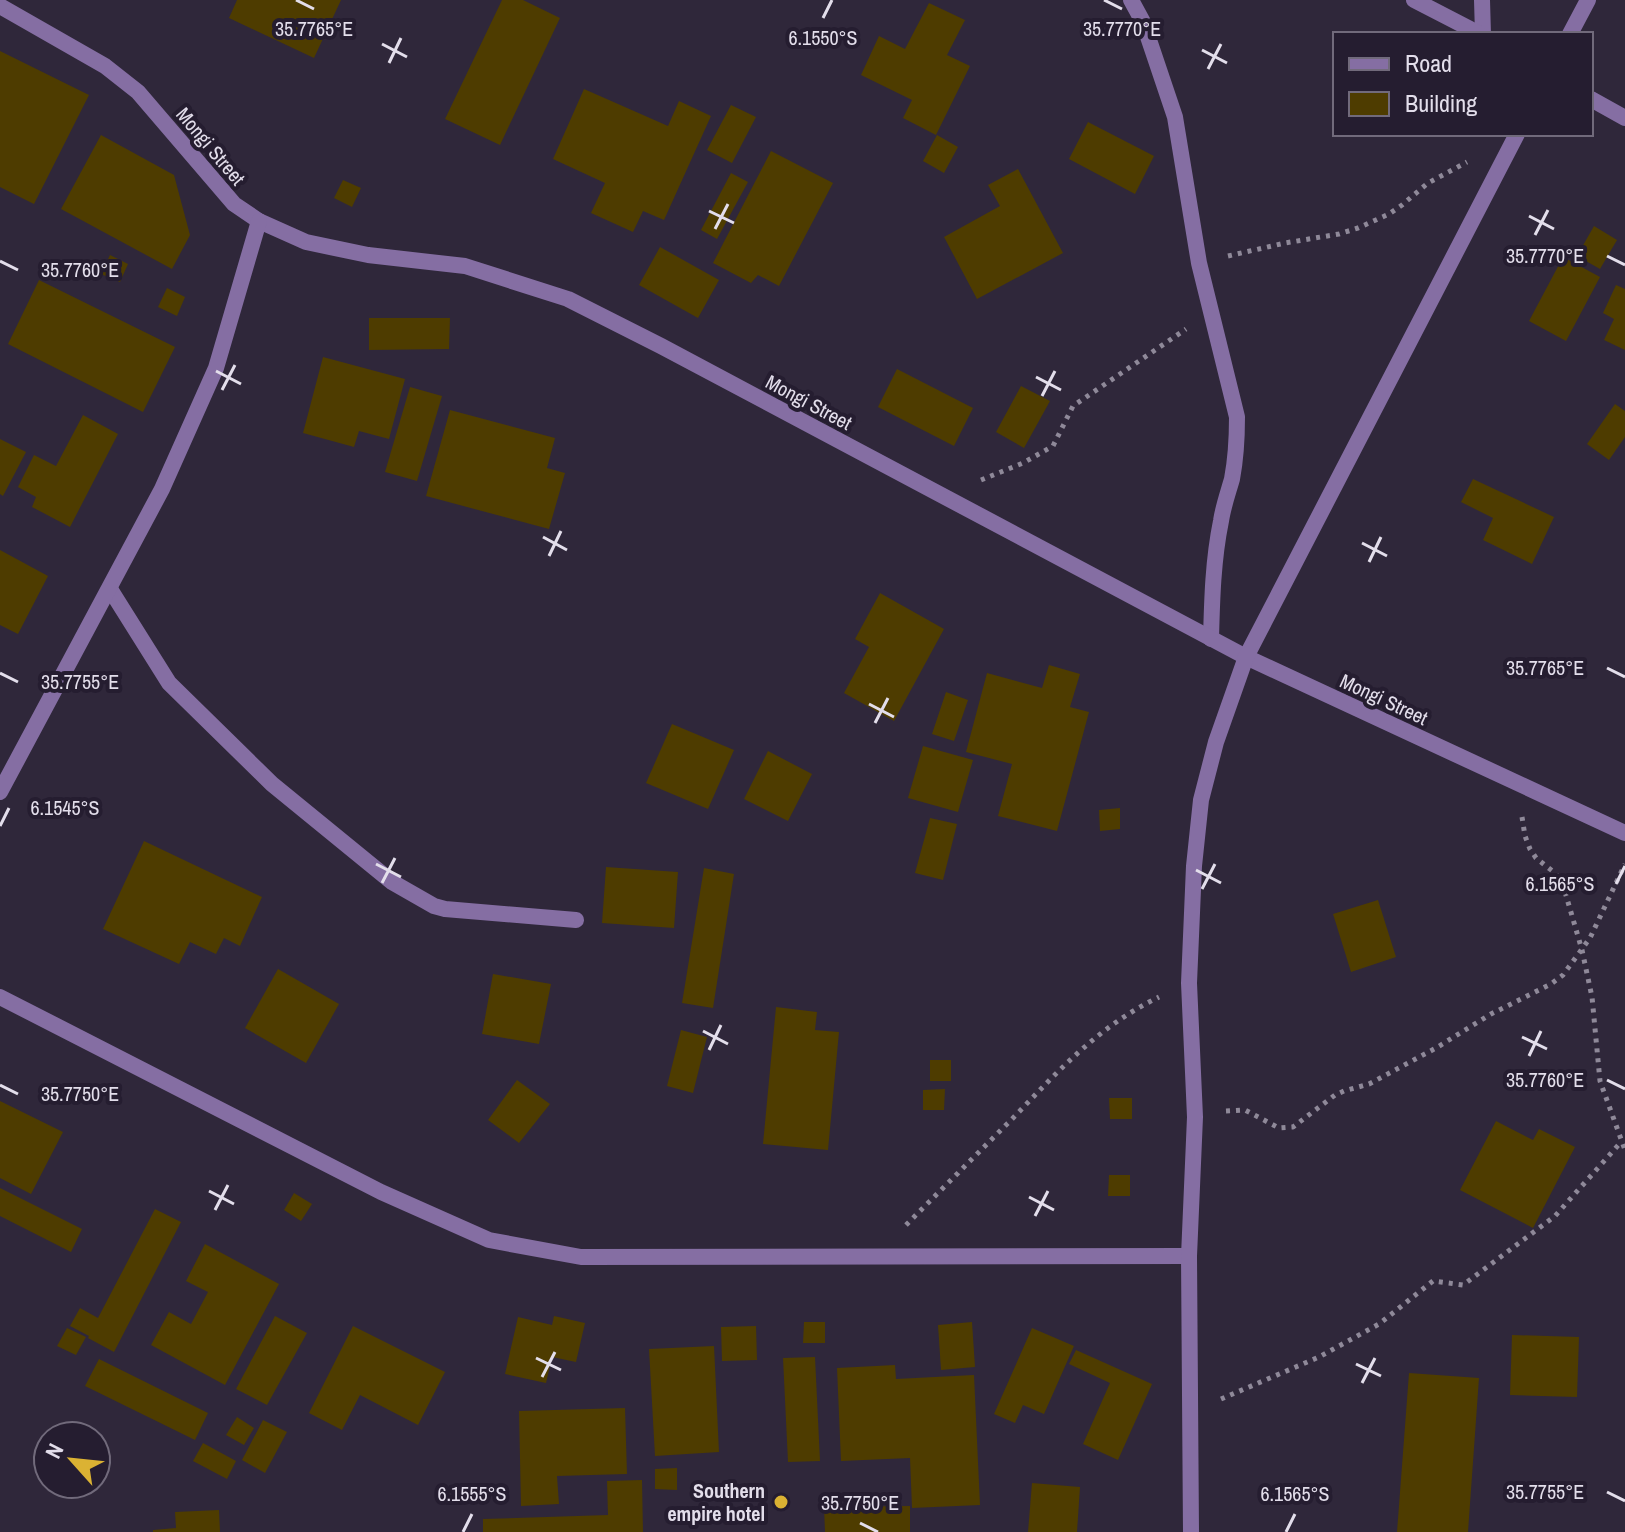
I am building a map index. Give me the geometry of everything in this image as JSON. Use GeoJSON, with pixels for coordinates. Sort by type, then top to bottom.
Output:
{"type":"FeatureCollection","features":[{"type":"Feature","properties":{"kind":"street"},"geometry":{"type":"LineString","coordinates":[[1131,0],[1143,22],[1175,117],[1199,263],[1237,417],[1232,476],[1215,556],[1211,639]]}},
{"type":"Feature","properties":{"kind":"street"},"geometry":{"type":"LineString","coordinates":[[1414,0],[1478,32]]}},
{"type":"Feature","properties":{"kind":"street"},"geometry":{"type":"LineString","coordinates":[[1482,0],[1482,32]]}},
{"type":"Feature","properties":{"kind":"street"},"geometry":{"type":"LineString","coordinates":[[1571,32],[1588,0]]}},
{"type":"Feature","properties":{"kind":"street","name":"Mongi Street"},"geometry":{"type":"LineString","coordinates":[[0,6],[105,66],[138,92],[234,204],[259,221],[306,242],[368,255],[465,266],[568,299],[1246,657],[1625,833]]}},
{"type":"Feature","properties":{"kind":"street"},"geometry":{"type":"LineString","coordinates":[[1593,100],[1625,118]]}},
{"type":"Feature","properties":{"kind":"street"},"geometry":{"type":"LineString","coordinates":[[1191,1532],[1189,1256],[1195,1117],[1189,983],[1194,866],[1201,800],[1216,742],[1246,657],[1515,136]]}},
{"type":"Feature","properties":{"kind":"street"},"geometry":{"type":"LineString","coordinates":[[0,792],[162,489],[216,368],[259,221]]}},
{"type":"Feature","properties":{"kind":"street"},"geometry":{"type":"LineString","coordinates":[[110,589],[169,683],[272,784],[392,882],[445,909],[576,920]]}},
{"type":"Feature","properties":{"kind":"street"},"geometry":{"type":"LineString","coordinates":[[0,997],[381,1192],[489,1240],[581,1257],[1189,1256]]}},
{"type":"Feature","properties":{"kind":"path"},"geometry":{"type":"LineString","coordinates":[[1199,263],[1358,228],[1389,214],[1428,183],[1514,136]]}},
{"type":"Feature","properties":{"kind":"path"},"geometry":{"type":"LineString","coordinates":[[943,496],[1023,463],[1053,446],[1073,406],[1210,313]]}},
{"type":"Feature","properties":{"kind":"path"},"geometry":{"type":"LineString","coordinates":[[1520,784],[1525,836],[1536,858],[1555,873],[1563,885],[1582,950],[1592,997],[1600,1081],[1625,1150]]}},
{"type":"Feature","properties":{"kind":"path"},"geometry":{"type":"LineString","coordinates":[[1195,1117],[1245,1110],[1279,1128],[1293,1127],[1335,1095],[1369,1084],[1491,1014],[1551,984],[1563,975],[1590,938],[1625,864]]}},
{"type":"Feature","properties":{"kind":"path"},"geometry":{"type":"LineString","coordinates":[[874,1257],[1078,1051],[1139,1007],[1189,983]]}},
{"type":"Feature","properties":{"kind":"path"},"geometry":{"type":"LineString","coordinates":[[1190,1412],[1319,1357],[1379,1324],[1433,1281],[1463,1285],[1555,1216],[1622,1141]]}},
{"type":"Feature","properties":{"kind":"building"},"geometry":{"type":"Polygon","coordinates":[[[237,0],[341,0],[314,58],[229,18],[237,0]]]}},
{"type":"Feature","properties":{"kind":"building"},"geometry":{"type":"Polygon","coordinates":[[[502,0],[523,0],[560,18],[500,145],[445,119],[502,0]]]}},
{"type":"Feature","properties":{"kind":"building"},"geometry":{"type":"Polygon","coordinates":[[[929,3],[965,20],[947,55],[970,66],[936,135],[903,118],[912,100],[861,75],[879,36],[905,49],[929,3]]]}},
{"type":"Feature","properties":{"kind":"building"},"geometry":{"type":"Polygon","coordinates":[[[0,51],[89,95],[34,204],[0,187],[0,51]]]}},
{"type":"Feature","properties":{"kind":"building"},"geometry":{"type":"Polygon","coordinates":[[[584,89],[668,126],[679,101],[711,116],[664,220],[643,211],[633,232],[591,213],[605,183],[553,159],[584,89]]]}},
{"type":"Feature","properties":{"kind":"building"},"geometry":{"type":"Polygon","coordinates":[[[731,105],[756,117],[732,163],[707,150],[731,105]]]}},
{"type":"Feature","properties":{"kind":"building"},"geometry":{"type":"Polygon","coordinates":[[[1088,122],[1154,156],[1135,194],[1069,159],[1088,122]]]}},
{"type":"Feature","properties":{"kind":"building"},"geometry":{"type":"Polygon","coordinates":[[[101,135],[174,175],[190,235],[172,269],[61,209],[101,135]]]}},
{"type":"Feature","properties":{"kind":"building"},"geometry":{"type":"Polygon","coordinates":[[[937,135],[958,147],[944,173],[923,161],[937,135]]]}},
{"type":"Feature","properties":{"kind":"building"},"geometry":{"type":"Polygon","coordinates":[[[771,151],[833,183],[779,286],[758,275],[751,283],[713,263],[771,151]]]}},
{"type":"Feature","properties":{"kind":"building"},"geometry":{"type":"Polygon","coordinates":[[[1018,169],[1063,253],[977,299],[944,237],[1000,206],[988,185],[1018,169]]]}},
{"type":"Feature","properties":{"kind":"building"},"geometry":{"type":"Polygon","coordinates":[[[731,173],[748,182],[717,239],[701,230],[731,173]]]}},
{"type":"Feature","properties":{"kind":"building"},"geometry":{"type":"Polygon","coordinates":[[[343,180],[361,188],[352,207],[334,198],[343,180]]]}},
{"type":"Feature","properties":{"kind":"building"},"geometry":{"type":"Polygon","coordinates":[[[1594,226],[1617,240],[1600,269],[1577,256],[1594,226]]]}},
{"type":"Feature","properties":{"kind":"building"},"geometry":{"type":"Polygon","coordinates":[[[660,247],[719,280],[698,318],[639,285],[660,247]]]}},
{"type":"Feature","properties":{"kind":"building"},"geometry":{"type":"Polygon","coordinates":[[[110,255],[128,264],[120,282],[101,274],[110,255]]]}},
{"type":"Feature","properties":{"kind":"building"},"geometry":{"type":"Polygon","coordinates":[[[1563,257],[1600,277],[1566,341],[1529,321],[1563,257]]]}},
{"type":"Feature","properties":{"kind":"building"},"geometry":{"type":"Polygon","coordinates":[[[39,280],[175,347],[143,412],[8,344],[39,280]]]}},
{"type":"Feature","properties":{"kind":"building"},"geometry":{"type":"Polygon","coordinates":[[[1616,285],[1625,289],[1625,350],[1604,340],[1614,319],[1603,313],[1616,285]]]}},
{"type":"Feature","properties":{"kind":"building"},"geometry":{"type":"Polygon","coordinates":[[[167,288],[185,297],[177,316],[158,307],[167,288]]]}},
{"type":"Feature","properties":{"kind":"building"},"geometry":{"type":"Polygon","coordinates":[[[369,318],[450,318],[449,349],[369,350],[369,318]]]}},
{"type":"Feature","properties":{"kind":"building"},"geometry":{"type":"Polygon","coordinates":[[[323,357],[405,379],[389,439],[359,431],[354,447],[303,433],[323,357]]]}},
{"type":"Feature","properties":{"kind":"building"},"geometry":{"type":"Polygon","coordinates":[[[897,369],[973,408],[954,446],[878,407],[897,369]]]}},
{"type":"Feature","properties":{"kind":"building"},"geometry":{"type":"Polygon","coordinates":[[[1021,386],[1050,401],[1024,448],[996,432],[1021,386]]]}},
{"type":"Feature","properties":{"kind":"building"},"geometry":{"type":"Polygon","coordinates":[[[410,387],[442,396],[417,481],[385,472],[410,387]]]}},
{"type":"Feature","properties":{"kind":"building"},"geometry":{"type":"Polygon","coordinates":[[[1615,404],[1625,411],[1625,437],[1609,460],[1587,444],[1615,404]]]}},
{"type":"Feature","properties":{"kind":"building"},"geometry":{"type":"Polygon","coordinates":[[[450,410],[555,438],[547,468],[565,473],[549,529],[426,496],[450,410]]]}},
{"type":"Feature","properties":{"kind":"building"},"geometry":{"type":"Polygon","coordinates":[[[83,415],[118,434],[70,527],[32,507],[36,497],[18,487],[34,455],[56,466],[83,415]]]}},
{"type":"Feature","properties":{"kind":"building"},"geometry":{"type":"Polygon","coordinates":[[[0,439],[26,452],[3,496],[0,494],[0,439]]]}},
{"type":"Feature","properties":{"kind":"building"},"geometry":{"type":"Polygon","coordinates":[[[1473,479],[1554,517],[1532,564],[1483,540],[1493,518],[1461,502],[1473,479]]]}},
{"type":"Feature","properties":{"kind":"building"},"geometry":{"type":"Polygon","coordinates":[[[0,550],[48,576],[18,634],[0,625],[0,550]]]}},
{"type":"Feature","properties":{"kind":"building"},"geometry":{"type":"Polygon","coordinates":[[[880,593],[944,629],[894,721],[844,693],[869,647],[855,639],[880,593]]]}},
{"type":"Feature","properties":{"kind":"building"},"geometry":{"type":"Polygon","coordinates":[[[1049,665],[1080,674],[1070,707],[1089,712],[1057,831],[998,816],[1012,764],[966,752],[987,673],[1042,688],[1049,665]]]}},
{"type":"Feature","properties":{"kind":"building"},"geometry":{"type":"Polygon","coordinates":[[[946,692],[968,700],[954,741],[932,734],[946,692]]]}},
{"type":"Feature","properties":{"kind":"building"},"geometry":{"type":"Polygon","coordinates":[[[672,724],[734,750],[708,809],[646,783],[672,724]]]}},
{"type":"Feature","properties":{"kind":"building"},"geometry":{"type":"Polygon","coordinates":[[[923,746],[973,760],[958,812],[908,798],[923,746]]]}},
{"type":"Feature","properties":{"kind":"building"},"geometry":{"type":"Polygon","coordinates":[[[768,751],[812,774],[788,821],[744,799],[768,751]]]}},
{"type":"Feature","properties":{"kind":"building"},"geometry":{"type":"Polygon","coordinates":[[[1120,808],[1120,829],[1100,831],[1099,810],[1120,808]]]}},
{"type":"Feature","properties":{"kind":"building"},"geometry":{"type":"Polygon","coordinates":[[[930,818],[957,824],[943,880],[915,873],[930,818]]]}},
{"type":"Feature","properties":{"kind":"building"},"geometry":{"type":"Polygon","coordinates":[[[144,841],[262,897],[240,946],[224,938],[216,954],[190,942],[179,964],[103,929],[144,841]]]}},
{"type":"Feature","properties":{"kind":"building"},"geometry":{"type":"Polygon","coordinates":[[[606,867],[678,872],[674,928],[602,923],[606,867]]]}},
{"type":"Feature","properties":{"kind":"building"},"geometry":{"type":"Polygon","coordinates":[[[704,868],[734,874],[713,1008],[682,1003],[704,868]]]}},
{"type":"Feature","properties":{"kind":"building"},"geometry":{"type":"Polygon","coordinates":[[[1378,900],[1396,957],[1351,972],[1333,914],[1378,900]]]}},
{"type":"Feature","properties":{"kind":"building"},"geometry":{"type":"Polygon","coordinates":[[[278,969],[339,1004],[306,1063],[245,1028],[278,969]]]}},
{"type":"Feature","properties":{"kind":"building"},"geometry":{"type":"Polygon","coordinates":[[[493,974],[551,984],[539,1044],[482,1034],[493,974]]]}},
{"type":"Feature","properties":{"kind":"building"},"geometry":{"type":"Polygon","coordinates":[[[776,1007],[817,1012],[815,1030],[839,1032],[828,1150],[763,1144],[776,1007]]]}},
{"type":"Feature","properties":{"kind":"building"},"geometry":{"type":"Polygon","coordinates":[[[681,1030],[707,1037],[693,1093],[667,1086],[681,1030]]]}},
{"type":"Feature","properties":{"kind":"building"},"geometry":{"type":"Polygon","coordinates":[[[930,1060],[951,1060],[951,1081],[930,1081],[930,1060]]]}},
{"type":"Feature","properties":{"kind":"building"},"geometry":{"type":"Polygon","coordinates":[[[517,1080],[550,1104],[519,1143],[488,1120],[517,1080]]]}},
{"type":"Feature","properties":{"kind":"building"},"geometry":{"type":"Polygon","coordinates":[[[945,1089],[944,1110],[923,1110],[923,1090],[945,1089]]]}},
{"type":"Feature","properties":{"kind":"building"},"geometry":{"type":"Polygon","coordinates":[[[1109,1098],[1132,1098],[1132,1119],[1110,1119],[1109,1098]]]}},
{"type":"Feature","properties":{"kind":"building"},"geometry":{"type":"Polygon","coordinates":[[[0,1101],[63,1132],[31,1194],[0,1178],[0,1101]]]}},
{"type":"Feature","properties":{"kind":"building"},"geometry":{"type":"Polygon","coordinates":[[[1496,1121],[1533,1140],[1539,1129],[1575,1147],[1533,1228],[1460,1190],[1496,1121]]]}},
{"type":"Feature","properties":{"kind":"building"},"geometry":{"type":"Polygon","coordinates":[[[1109,1175],[1130,1175],[1130,1196],[1108,1196],[1109,1175]]]}},
{"type":"Feature","properties":{"kind":"building"},"geometry":{"type":"Polygon","coordinates":[[[0,1188],[82,1229],[71,1252],[0,1216],[0,1188]]]}},
{"type":"Feature","properties":{"kind":"building"},"geometry":{"type":"Polygon","coordinates":[[[294,1193],[312,1204],[301,1221],[284,1210],[294,1193]]]}},
{"type":"Feature","properties":{"kind":"building"},"geometry":{"type":"Polygon","coordinates":[[[155,1209],[181,1222],[114,1352],[70,1326],[80,1308],[98,1318],[155,1209]]]}},
{"type":"Feature","properties":{"kind":"building"},"geometry":{"type":"Polygon","coordinates":[[[205,1244],[279,1284],[225,1385],[151,1345],[169,1312],[191,1324],[208,1292],[186,1281],[205,1244]]]}},
{"type":"Feature","properties":{"kind":"building"},"geometry":{"type":"Polygon","coordinates":[[[275,1316],[307,1333],[267,1405],[236,1389],[275,1316]]]}},
{"type":"Feature","properties":{"kind":"building"},"geometry":{"type":"Polygon","coordinates":[[[554,1316],[585,1323],[576,1362],[552,1357],[546,1383],[505,1374],[518,1317],[552,1325],[554,1316]]]}},
{"type":"Feature","properties":{"kind":"building"},"geometry":{"type":"Polygon","coordinates":[[[804,1322],[825,1322],[825,1343],[803,1343],[804,1322]]]}},
{"type":"Feature","properties":{"kind":"building"},"geometry":{"type":"Polygon","coordinates":[[[972,1322],[975,1367],[941,1370],[938,1325],[972,1322]]]}},
{"type":"Feature","properties":{"kind":"building"},"geometry":{"type":"Polygon","coordinates":[[[353,1326],[445,1372],[418,1425],[360,1395],[342,1430],[309,1413],[353,1326]]]}},
{"type":"Feature","properties":{"kind":"building"},"geometry":{"type":"Polygon","coordinates":[[[756,1326],[757,1360],[722,1361],[721,1327],[756,1326]]]}},
{"type":"Feature","properties":{"kind":"building"},"geometry":{"type":"Polygon","coordinates":[[[67,1328],[86,1337],[76,1355],[57,1346],[67,1328]]]}},
{"type":"Feature","properties":{"kind":"building"},"geometry":{"type":"Polygon","coordinates":[[[1032,1328],[1074,1346],[1044,1414],[1023,1405],[1015,1423],[994,1414],[1032,1328]]]}},
{"type":"Feature","properties":{"kind":"building"},"geometry":{"type":"Polygon","coordinates":[[[1512,1335],[1579,1337],[1577,1397],[1510,1395],[1512,1335]]]}},
{"type":"Feature","properties":{"kind":"building"},"geometry":{"type":"Polygon","coordinates":[[[714,1346],[719,1452],[655,1456],[649,1349],[714,1346]]]}},
{"type":"Feature","properties":{"kind":"building"},"geometry":{"type":"Polygon","coordinates":[[[1076,1350],[1152,1384],[1118,1460],[1083,1444],[1110,1383],[1069,1364],[1076,1350]]]}},
{"type":"Feature","properties":{"kind":"building"},"geometry":{"type":"Polygon","coordinates":[[[815,1357],[820,1461],[788,1462],[783,1358],[815,1357]]]}},
{"type":"Feature","properties":{"kind":"building"},"geometry":{"type":"Polygon","coordinates":[[[99,1359],[208,1413],[195,1440],[85,1386],[99,1359]]]}},
{"type":"Feature","properties":{"kind":"building"},"geometry":{"type":"Polygon","coordinates":[[[895,1365],[896,1379],[974,1375],[980,1505],[912,1508],[910,1458],[841,1461],[837,1368],[895,1365]]]}},
{"type":"Feature","properties":{"kind":"building"},"geometry":{"type":"Polygon","coordinates":[[[1409,1373],[1479,1378],[1468,1532],[1397,1532],[1409,1373]]]}},
{"type":"Feature","properties":{"kind":"building"},"geometry":{"type":"Polygon","coordinates":[[[625,1408],[627,1474],[557,1476],[559,1504],[521,1506],[519,1411],[625,1408]]]}},
{"type":"Feature","properties":{"kind":"building"},"geometry":{"type":"Polygon","coordinates":[[[237,1417],[254,1428],[244,1445],[226,1435],[237,1417]]]}},
{"type":"Feature","properties":{"kind":"building"},"geometry":{"type":"Polygon","coordinates":[[[263,1420],[287,1432],[265,1473],[242,1460],[263,1420]]]}},
{"type":"Feature","properties":{"kind":"building"},"geometry":{"type":"Polygon","coordinates":[[[203,1443],[236,1461],[227,1479],[193,1461],[203,1443]]]}},
{"type":"Feature","properties":{"kind":"building"},"geometry":{"type":"Polygon","coordinates":[[[677,1468],[677,1490],[655,1489],[655,1469],[677,1468]]]}},
{"type":"Feature","properties":{"kind":"building"},"geometry":{"type":"Polygon","coordinates":[[[642,1480],[643,1532],[483,1532],[483,1519],[608,1515],[607,1481],[642,1480]]]}},
{"type":"Feature","properties":{"kind":"building"},"geometry":{"type":"Polygon","coordinates":[[[1032,1483],[1080,1487],[1077,1532],[1028,1532],[1032,1483]]]}},
{"type":"Feature","properties":{"kind":"building"},"geometry":{"type":"Polygon","coordinates":[[[910,1506],[910,1532],[825,1532],[824,1507],[910,1506]]]}},
{"type":"Feature","properties":{"kind":"building"},"geometry":{"type":"Polygon","coordinates":[[[219,1510],[220,1532],[153,1532],[176,1528],[175,1512],[219,1510]]]}},
{"type":"Feature","properties":{"kind":"place","name":"Southern empire hotel"},"geometry":{"type":"Point","coordinates":[781,1502]}}]}
